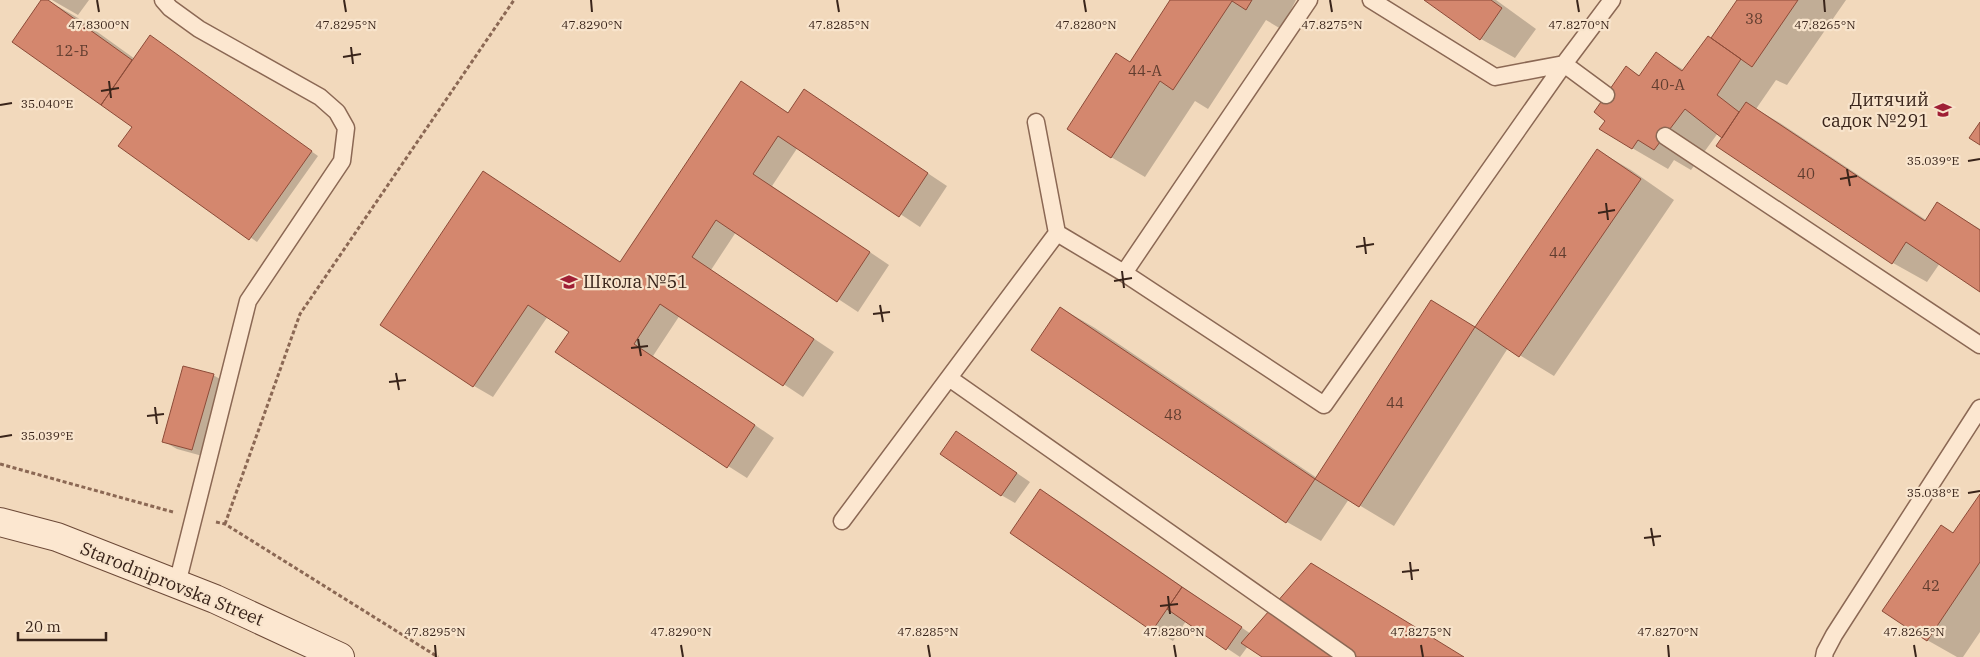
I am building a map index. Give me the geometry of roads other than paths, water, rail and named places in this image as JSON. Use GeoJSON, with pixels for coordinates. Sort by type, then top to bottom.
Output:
{"type":"FeatureCollection","features":[{"type":"Feature","properties":{"kind":"street","name":"Starodniprovska Street"},"geometry":{"type":"LineString","coordinates":[[0,522],[57,537],[215,599],[340,657]]}},
{"type":"Feature","properties":{"kind":"lane"},"geometry":{"type":"LineString","coordinates":[[163,0],[170,8],[199,28],[320,96],[337,112],[346,128],[342,161],[248,301],[177,584]]}},
{"type":"Feature","properties":{"kind":"lane"},"geometry":{"type":"LineString","coordinates":[[1124,274],[1309,0]]}},
{"type":"Feature","properties":{"kind":"lane"},"geometry":{"type":"LineString","coordinates":[[1371,0],[1495,77],[1564,64],[1606,95]]}},
{"type":"Feature","properties":{"kind":"lane"},"geometry":{"type":"LineString","coordinates":[[1057,233],[1124,274],[1324,406],[1564,64],[1612,0]]}},
{"type":"Feature","properties":{"kind":"lane"},"geometry":{"type":"LineString","coordinates":[[842,521],[1057,233],[1036,122]]}},
{"type":"Feature","properties":{"kind":"lane"},"geometry":{"type":"LineString","coordinates":[[1665,136],[1980,345]]}},
{"type":"Feature","properties":{"kind":"lane"},"geometry":{"type":"LineString","coordinates":[[948,378],[1347,657]]}},
{"type":"Feature","properties":{"kind":"lane"},"geometry":{"type":"LineString","coordinates":[[1824,657],[1834,635],[1980,408]]}},
{"type":"Feature","properties":{"kind":"place","name":"Дитячий садок №291"},"geometry":{"type":"Point","coordinates":[1943,110]}},
{"type":"Feature","properties":{"kind":"place","name":"Школа №51"},"geometry":{"type":"Point","coordinates":[569,282]}}]}
